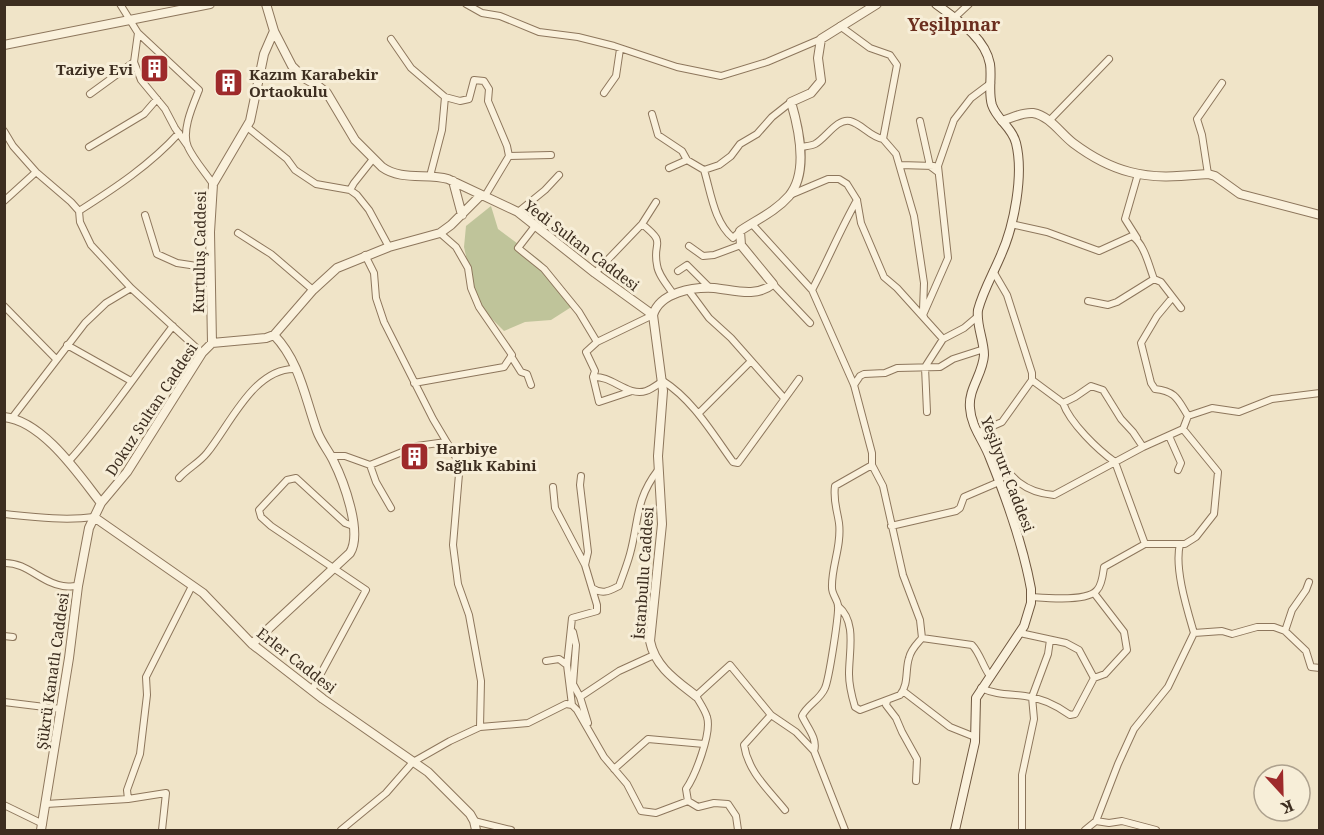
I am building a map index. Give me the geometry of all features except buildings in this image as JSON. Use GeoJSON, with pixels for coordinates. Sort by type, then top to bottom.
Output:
{"type":"FeatureCollection","features":[{"type":"Feature","properties":{"kind":"main road","name":"Yeşilyurt Caddesi"},"geometry":{"type":"LineString","coordinates":[[936,4],[969,29],[983,48],[989,62],[992,103],[997,116],[1015,137],[1018,152],[1018,179],[1011,224],[1002,254],[980,302],[977,317],[984,349],[983,366],[970,403],[971,416],[977,433],[989,454],[999,482],[1027,570],[1032,597],[1027,620],[981,688],[975,705],[975,736],[966,789],[955,831]]}},
{"type":"Feature","properties":{"kind":"street"},"geometry":{"type":"LineString","coordinates":[[120,4],[138,33],[199,90],[192,110],[187,145]]}},
{"type":"Feature","properties":{"kind":"street"},"geometry":{"type":"LineString","coordinates":[[4,45],[210,4]]}},
{"type":"Feature","properties":{"kind":"street","name":"Yedi Sultan Caddesi"},"geometry":{"type":"LineString","coordinates":[[266,4],[274,31],[286,56],[298,73],[327,93],[350,132],[382,168],[393,173],[415,177],[430,176],[453,181],[518,212],[653,315]]}},
{"type":"Feature","properties":{"kind":"street"},"geometry":{"type":"LineString","coordinates":[[466,4],[482,13],[500,16],[539,32],[578,37],[614,46],[677,67],[721,76],[767,62],[821,39],[877,4]]}},
{"type":"Feature","properties":{"kind":"street"},"geometry":{"type":"LineString","coordinates":[[954,18],[969,4]]}},
{"type":"Feature","properties":{"kind":"street"},"geometry":{"type":"LineString","coordinates":[[840,26],[870,48],[890,55],[897,65],[883,139]]}},
{"type":"Feature","properties":{"kind":"street","name":"Kurtuluş Caddesi"},"geometry":{"type":"LineString","coordinates":[[212,343],[210,232],[213,184],[247,127],[254,107],[264,54],[274,31]]}},
{"type":"Feature","properties":{"kind":"street"},"geometry":{"type":"LineString","coordinates":[[138,33],[134,62],[141,80],[157,99],[213,184]]}},
{"type":"Feature","properties":{"kind":"street"},"geometry":{"type":"LineString","coordinates":[[252,644],[353,548],[355,539],[344,484],[318,433],[296,369],[288,352],[274,335],[313,290],[337,268],[365,255],[440,233],[483,196],[509,156],[488,101],[489,89],[484,81],[474,80],[469,99],[459,101],[445,98],[411,68],[391,39]]}},
{"type":"Feature","properties":{"kind":"street"},"geometry":{"type":"LineString","coordinates":[[704,170],[719,165],[731,156],[740,144],[757,134],[772,117],[791,102],[811,93],[821,81],[818,58],[821,39]]}},
{"type":"Feature","properties":{"kind":"street"},"geometry":{"type":"LineString","coordinates":[[604,93],[616,76],[620,49]]}},
{"type":"Feature","properties":{"kind":"street"},"geometry":{"type":"LineString","coordinates":[[1049,121],[1109,59]]}},
{"type":"Feature","properties":{"kind":"street"},"geometry":{"type":"LineString","coordinates":[[90,94],[134,62]]}},
{"type":"Feature","properties":{"kind":"street"},"geometry":{"type":"LineString","coordinates":[[1208,174],[1197,119],[1222,82]]}},
{"type":"Feature","properties":{"kind":"street"},"geometry":{"type":"LineString","coordinates":[[936,168],[954,120],[971,98],[991,83]]}},
{"type":"Feature","properties":{"kind":"street"},"geometry":{"type":"LineString","coordinates":[[430,176],[442,130],[445,98]]}},
{"type":"Feature","properties":{"kind":"street"},"geometry":{"type":"LineString","coordinates":[[89,147],[144,114],[157,99]]}},
{"type":"Feature","properties":{"kind":"street"},"geometry":{"type":"LineString","coordinates":[[790,195],[797,179],[801,147],[791,102]]}},
{"type":"Feature","properties":{"kind":"street"},"geometry":{"type":"LineString","coordinates":[[1002,121],[1025,113],[1036,113],[1049,121],[1073,143],[1103,161],[1138,174],[1155,177],[1208,174],[1240,194],[1320,215]]}},
{"type":"Feature","properties":{"kind":"street"},"geometry":{"type":"LineString","coordinates":[[652,114],[658,135],[682,151],[687,160],[704,170],[716,213],[725,231],[733,238],[790,195],[828,179],[839,179],[848,184],[858,200],[861,223],[884,277],[897,288],[942,339]]}},
{"type":"Feature","properties":{"kind":"street"},"geometry":{"type":"LineString","coordinates":[[801,147],[814,145],[842,121],[847,120],[858,124],[877,138],[883,139],[897,154],[914,216],[924,283],[923,315],[928,322]]}},
{"type":"Feature","properties":{"kind":"street"},"geometry":{"type":"LineString","coordinates":[[921,121],[936,168],[948,258],[923,315]]}},
{"type":"Feature","properties":{"kind":"street"},"geometry":{"type":"LineString","coordinates":[[247,127],[287,159],[295,170],[316,184],[350,190],[357,195],[369,210],[389,247]]}},
{"type":"Feature","properties":{"kind":"street"},"geometry":{"type":"LineString","coordinates":[[4,131],[13,146],[36,172],[79,211],[80,222],[91,245],[131,288],[202,353]]}},
{"type":"Feature","properties":{"kind":"street"},"geometry":{"type":"LineString","coordinates":[[79,211],[150,162],[178,133]]}},
{"type":"Feature","properties":{"kind":"street"},"geometry":{"type":"LineString","coordinates":[[509,156],[551,155]]}},
{"type":"Feature","properties":{"kind":"street"},"geometry":{"type":"LineString","coordinates":[[350,190],[373,159]]}},
{"type":"Feature","properties":{"kind":"street"},"geometry":{"type":"LineString","coordinates":[[669,168],[687,160]]}},
{"type":"Feature","properties":{"kind":"street"},"geometry":{"type":"LineString","coordinates":[[900,165],[936,168]]}},
{"type":"Feature","properties":{"kind":"street"},"geometry":{"type":"LineString","coordinates":[[4,201],[36,172]]}},
{"type":"Feature","properties":{"kind":"street"},"geometry":{"type":"LineString","coordinates":[[1138,174],[1125,219],[1137,239],[1154,279],[1161,282],[1181,308]]}},
{"type":"Feature","properties":{"kind":"street"},"geometry":{"type":"LineString","coordinates":[[518,212],[545,190],[558,175]]}},
{"type":"Feature","properties":{"kind":"street"},"geometry":{"type":"LineString","coordinates":[[453,181],[462,214]]}},
{"type":"Feature","properties":{"kind":"street"},"geometry":{"type":"LineString","coordinates":[[812,290],[839,232],[858,200]]}},
{"type":"Feature","properties":{"kind":"street"},"geometry":{"type":"LineString","coordinates":[[595,273],[642,224],[656,202]]}},
{"type":"Feature","properties":{"kind":"street"},"geometry":{"type":"LineString","coordinates":[[145,215],[157,254],[177,263],[210,268]]}},
{"type":"Feature","properties":{"kind":"street"},"geometry":{"type":"LineString","coordinates":[[642,224],[656,235],[657,266],[674,295]]}},
{"type":"Feature","properties":{"kind":"street"},"geometry":{"type":"LineString","coordinates":[[752,224],[812,290],[854,385],[872,453],[872,465],[883,486],[903,575],[920,620],[922,638],[912,649],[908,659],[903,691],[887,701],[860,710],[855,707],[849,677],[851,629],[845,611],[838,606]]}},
{"type":"Feature","properties":{"kind":"street"},"geometry":{"type":"LineString","coordinates":[[1011,224],[1047,232],[1099,251],[1132,236],[1137,239]]}},
{"type":"Feature","properties":{"kind":"street"},"geometry":{"type":"LineString","coordinates":[[535,226],[519,248],[544,269],[579,312],[597,342]]}},
{"type":"Feature","properties":{"kind":"street"},"geometry":{"type":"LineString","coordinates":[[740,231],[741,245],[773,284],[810,323]]}},
{"type":"Feature","properties":{"kind":"street"},"geometry":{"type":"LineString","coordinates":[[238,233],[271,254],[313,290]]}},
{"type":"Feature","properties":{"kind":"street"},"geometry":{"type":"LineString","coordinates":[[440,233],[456,247],[468,268],[471,288],[479,307],[521,372],[527,374],[531,386]]}},
{"type":"Feature","properties":{"kind":"street"},"geometry":{"type":"LineString","coordinates":[[689,246],[702,256],[714,255],[741,245]]}},
{"type":"Feature","properties":{"kind":"street"},"geometry":{"type":"LineString","coordinates":[[365,255],[374,273],[376,298],[384,322],[414,384],[458,461],[453,545],[458,584],[469,615],[481,681],[480,727]]}},
{"type":"Feature","properties":{"kind":"street"},"geometry":{"type":"LineString","coordinates":[[678,271],[687,265],[710,288]]}},
{"type":"Feature","properties":{"kind":"street"},"geometry":{"type":"LineString","coordinates":[[993,271],[1007,296],[1032,373],[1032,380],[1002,422],[977,433],[992,448],[1001,465],[1017,483],[1044,495],[1054,495],[1143,447],[1183,429],[1188,416]]}},
{"type":"Feature","properties":{"kind":"street"},"geometry":{"type":"LineString","coordinates":[[1088,301],[1108,305],[1117,302],[1154,279]]}},
{"type":"Feature","properties":{"kind":"street"},"geometry":{"type":"LineString","coordinates":[[633,390],[599,402],[593,377],[596,371],[586,352],[597,342],[653,315],[657,305],[674,295],[710,288],[754,292],[773,284]]}},
{"type":"Feature","properties":{"kind":"street"},"geometry":{"type":"LineString","coordinates":[[101,503],[69,461],[30,426],[8,418],[85,323],[106,303],[131,288]]}},
{"type":"Feature","properties":{"kind":"street"},"geometry":{"type":"LineString","coordinates":[[689,291],[710,318],[731,338],[784,398]]}},
{"type":"Feature","properties":{"kind":"street"},"geometry":{"type":"LineString","coordinates":[[1172,298],[1157,316],[1141,343],[1151,383],[1155,389],[1169,390],[1178,399],[1188,416]]}},
{"type":"Feature","properties":{"kind":"street"},"geometry":{"type":"LineString","coordinates":[[4,306],[56,359]]}},
{"type":"Feature","properties":{"kind":"street","name":"İstanbullu Caddesi"},"geometry":{"type":"LineString","coordinates":[[653,315],[663,381],[658,470],[662,524],[650,635],[654,655],[666,672],[696,696]]}},
{"type":"Feature","properties":{"kind":"street"},"geometry":{"type":"LineString","coordinates":[[927,412],[925,367],[942,339],[964,328],[977,317]]}},
{"type":"Feature","properties":{"kind":"street"},"geometry":{"type":"LineString","coordinates":[[69,461],[97,430],[173,326]]}},
{"type":"Feature","properties":{"kind":"street","name":"Dokuz Sultan Caddesi"},"geometry":{"type":"LineString","coordinates":[[94,517],[101,503],[122,479],[202,353],[212,343],[266,338],[274,335]]}},
{"type":"Feature","properties":{"kind":"street"},"geometry":{"type":"LineString","coordinates":[[67,345],[131,381]]}},
{"type":"Feature","properties":{"kind":"street"},"geometry":{"type":"LineString","coordinates":[[854,385],[864,374],[885,374],[897,368],[940,367],[953,359],[984,349]]}},
{"type":"Feature","properties":{"kind":"street"},"geometry":{"type":"LineString","coordinates":[[414,384],[504,367],[511,356]]}},
{"type":"Feature","properties":{"kind":"street"},"geometry":{"type":"LineString","coordinates":[[699,413],[751,361]]}},
{"type":"Feature","properties":{"kind":"street"},"geometry":{"type":"LineString","coordinates":[[179,478],[207,454],[261,381],[277,371],[296,369]]}},
{"type":"Feature","properties":{"kind":"street"},"geometry":{"type":"LineString","coordinates":[[593,377],[601,376],[633,390],[645,392],[663,381],[680,393],[699,413],[733,462],[738,463],[799,379]]}},
{"type":"Feature","properties":{"kind":"street"},"geometry":{"type":"LineString","coordinates":[[1032,380],[1063,403],[1066,411],[1089,438],[1115,462],[1145,544]]}},
{"type":"Feature","properties":{"kind":"street"},"geometry":{"type":"LineString","coordinates":[[1063,403],[1076,398],[1091,386],[1103,390],[1121,419],[1143,447]]}},
{"type":"Feature","properties":{"kind":"street"},"geometry":{"type":"LineString","coordinates":[[1188,416],[1212,408],[1239,412],[1272,399],[1320,393]]}},
{"type":"Feature","properties":{"kind":"street"},"geometry":{"type":"LineString","coordinates":[[1032,597],[1069,598],[1094,593],[1099,589],[1104,567],[1145,544],[1185,544],[1196,537],[1214,514],[1218,472],[1183,429]]}},
{"type":"Feature","properties":{"kind":"street"},"geometry":{"type":"LineString","coordinates":[[1169,436],[1178,452],[1180,463],[1178,470]]}},
{"type":"Feature","properties":{"kind":"street"},"geometry":{"type":"LineString","coordinates":[[331,456],[345,456],[370,465],[417,446],[446,442]]}},
{"type":"Feature","properties":{"kind":"street"},"geometry":{"type":"LineString","coordinates":[[370,465],[376,482],[391,508]]}},
{"type":"Feature","properties":{"kind":"street"},"geometry":{"type":"LineString","coordinates":[[814,751],[816,746],[813,737],[802,716],[804,711],[819,699],[825,688],[838,606],[832,589],[839,542],[839,523],[833,500],[835,486],[872,465]]}},
{"type":"Feature","properties":{"kind":"street"},"geometry":{"type":"LineString","coordinates":[[597,604],[607,592],[619,586],[630,554],[637,511],[650,481],[658,470]]}},
{"type":"Feature","properties":{"kind":"street"},"geometry":{"type":"LineString","coordinates":[[581,476],[580,485],[588,552],[585,565]]}},
{"type":"Feature","properties":{"kind":"street"},"geometry":{"type":"LineString","coordinates":[[312,690],[366,590],[271,526],[261,517],[259,510],[287,480],[296,478],[345,523],[353,526]]}},
{"type":"Feature","properties":{"kind":"street"},"geometry":{"type":"LineString","coordinates":[[891,526],[956,512],[964,497],[999,482]]}},
{"type":"Feature","properties":{"kind":"street"},"geometry":{"type":"LineString","coordinates":[[553,487],[555,508],[585,565],[597,604],[597,611],[572,618],[567,665],[572,705]]}},
{"type":"Feature","properties":{"kind":"street"},"geometry":{"type":"LineString","coordinates":[[4,514],[31,517],[94,517]]}},
{"type":"Feature","properties":{"kind":"street","name":"Şükrü Kanatlı Caddesi"},"geometry":{"type":"LineString","coordinates":[[42,827],[78,586],[87,537],[94,517]]}},
{"type":"Feature","properties":{"kind":"street","name":"Erler Caddesi"},"geometry":{"type":"LineString","coordinates":[[94,517],[208,598],[252,644],[435,779],[474,821]]}},
{"type":"Feature","properties":{"kind":"street"},"geometry":{"type":"LineString","coordinates":[[1085,831],[1096,821],[1134,729],[1168,687],[1194,633],[1177,554],[1180,544]]}},
{"type":"Feature","properties":{"kind":"street"},"geometry":{"type":"LineString","coordinates":[[4,563],[14,562],[50,582],[63,586],[78,586]]}},
{"type":"Feature","properties":{"kind":"street"},"geometry":{"type":"LineString","coordinates":[[1286,631],[1292,610],[1309,582]]}},
{"type":"Feature","properties":{"kind":"street"},"geometry":{"type":"LineString","coordinates":[[128,799],[127,790],[140,754],[147,705],[146,677],[192,586]]}},
{"type":"Feature","properties":{"kind":"street"},"geometry":{"type":"LineString","coordinates":[[592,588],[599,592],[607,592]]}},
{"type":"Feature","properties":{"kind":"street"},"geometry":{"type":"LineString","coordinates":[[981,688],[1000,694],[1032,697],[1072,715],[1094,678],[1105,674],[1127,650],[1124,632],[1094,593]]}},
{"type":"Feature","properties":{"kind":"street"},"geometry":{"type":"LineString","coordinates":[[572,625],[576,645],[573,684],[580,697],[591,734]]}},
{"type":"Feature","properties":{"kind":"street"},"geometry":{"type":"LineString","coordinates":[[1194,633],[1222,631],[1232,634],[1257,627],[1274,627],[1286,631],[1306,651],[1311,667],[1320,668]]}},
{"type":"Feature","properties":{"kind":"street"},"geometry":{"type":"LineString","coordinates":[[1020,633],[1066,643],[1079,650],[1094,678]]}},
{"type":"Feature","properties":{"kind":"street"},"geometry":{"type":"LineString","coordinates":[[4,636],[13,637]]}},
{"type":"Feature","properties":{"kind":"street"},"geometry":{"type":"LineString","coordinates":[[922,638],[972,645],[990,676]]}},
{"type":"Feature","properties":{"kind":"street"},"geometry":{"type":"LineString","coordinates":[[1022,831],[1022,775],[1034,719],[1032,697],[1048,654],[1050,640]]}},
{"type":"Feature","properties":{"kind":"street"},"geometry":{"type":"LineString","coordinates":[[580,697],[619,671],[654,655]]}},
{"type":"Feature","properties":{"kind":"street"},"geometry":{"type":"LineString","coordinates":[[546,661],[559,660],[567,665]]}},
{"type":"Feature","properties":{"kind":"street"},"geometry":{"type":"LineString","coordinates":[[738,831],[736,816],[728,804],[722,802],[698,807],[688,801],[686,789],[692,781],[708,726],[707,717],[696,696],[730,664],[771,715],[796,732],[814,751],[845,831]]}},
{"type":"Feature","properties":{"kind":"street"},"geometry":{"type":"LineString","coordinates":[[903,691],[951,727],[975,736]]}},
{"type":"Feature","properties":{"kind":"street"},"geometry":{"type":"LineString","coordinates":[[887,701],[888,709],[896,718],[917,759],[916,781]]}},
{"type":"Feature","properties":{"kind":"street"},"geometry":{"type":"LineString","coordinates":[[4,702],[61,709]]}},
{"type":"Feature","properties":{"kind":"street"},"geometry":{"type":"LineString","coordinates":[[341,831],[386,793],[413,762],[458,736],[480,727],[528,723],[566,705],[572,705],[578,710],[614,769],[627,784],[640,811],[656,813],[688,801]]}},
{"type":"Feature","properties":{"kind":"street"},"geometry":{"type":"LineString","coordinates":[[771,715],[744,745],[746,759],[754,773],[786,810]]}},
{"type":"Feature","properties":{"kind":"street"},"geometry":{"type":"LineString","coordinates":[[614,769],[648,739],[704,744]]}},
{"type":"Feature","properties":{"kind":"street"},"geometry":{"type":"LineString","coordinates":[[46,804],[128,799],[166,794],[162,831]]}},
{"type":"Feature","properties":{"kind":"street"},"geometry":{"type":"LineString","coordinates":[[4,805],[42,827]]}},
{"type":"Feature","properties":{"kind":"street"},"geometry":{"type":"LineString","coordinates":[[476,831],[474,821],[511,831]]}},
{"type":"Feature","properties":{"kind":"street"},"geometry":{"type":"LineString","coordinates":[[1096,821],[1122,821],[1156,831]]}},
{"type":"Feature","properties":{"kind":"green space"},"geometry":{"type":"Polygon","coordinates":[[[491,206],[498,229],[541,261],[576,304],[551,320],[525,322],[504,331],[482,309],[471,279],[464,247],[466,226],[491,206]]]}},
{"type":"Feature","properties":{"kind":"place","name":"Taziye Evi"},"geometry":{"type":"Point","coordinates":[154,69]}},
{"type":"Feature","properties":{"kind":"place","name":"Kazım Karabekir Ortaokulu"},"geometry":{"type":"Point","coordinates":[228,83]}},
{"type":"Feature","properties":{"kind":"place","name":"Harbiye Sağlık Kabini"},"geometry":{"type":"Point","coordinates":[415,457]}},
{"type":"Feature","properties":{"kind":"district","name":"Yeşilpınar"},"geometry":{"type":"Point","coordinates":[954,24]}}]}
